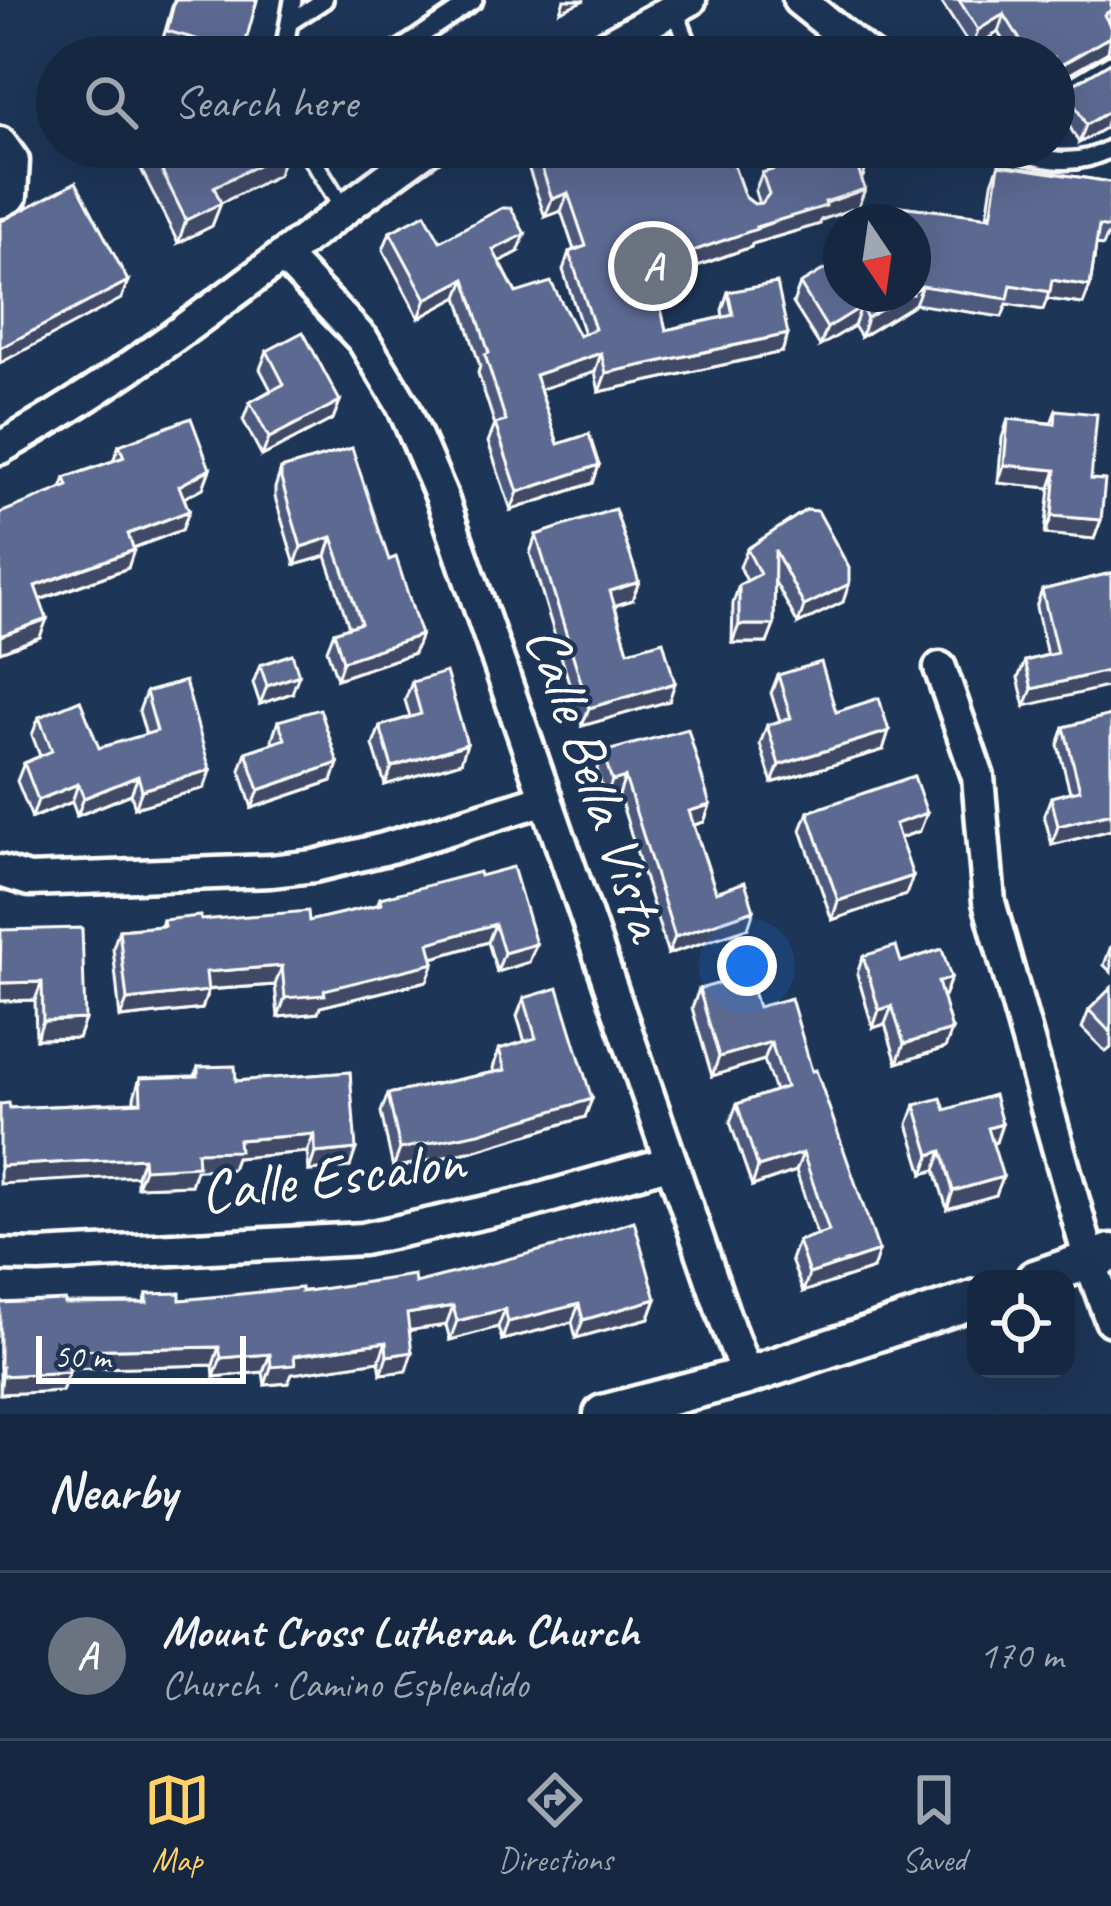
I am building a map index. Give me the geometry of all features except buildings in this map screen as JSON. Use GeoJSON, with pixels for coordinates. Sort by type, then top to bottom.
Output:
{"type":"FeatureCollection","features":[{"type":"Feature","properties":{"kind":"street"},"geometry":{"type":"LineString","coordinates":[[799,0],[844,36]]}},
{"type":"Feature","properties":{"kind":"street"},"geometry":{"type":"LineString","coordinates":[[624,36],[682,4]]}},
{"type":"Feature","properties":{"kind":"street"},"geometry":{"type":"LineString","coordinates":[[0,143],[13,161],[11,196],[0,202]]}},
{"type":"Feature","properties":{"kind":"street"},"geometry":{"type":"LineString","coordinates":[[0,448],[93,392],[401,168]]}},
{"type":"Feature","properties":{"kind":"street","name":"Calle Bella Vista"},"geometry":{"type":"LineString","coordinates":[[284,257],[363,340],[403,406],[441,496],[747,1376]]}},
{"type":"Feature","properties":{"kind":"street"},"geometry":{"type":"LineString","coordinates":[[940,668],[978,777],[989,902],[1100,1257],[1111,1320]]}},
{"type":"Feature","properties":{"kind":"street"},"geometry":{"type":"LineString","coordinates":[[0,871],[29,880],[314,866],[546,799]]}},
{"type":"Feature","properties":{"kind":"street","name":"Calle Escalon"},"geometry":{"type":"LineString","coordinates":[[0,1255],[363,1239],[527,1203],[670,1162]]}},
{"type":"Feature","properties":{"kind":"street"},"geometry":{"type":"LineString","coordinates":[[1062,1270],[1100,1257]]}},
{"type":"Feature","properties":{"kind":"street"},"geometry":{"type":"LineString","coordinates":[[603,1414],[747,1376],[967,1302]]}},
{"type":"Feature","properties":{"kind":"lane"},"geometry":{"type":"LineString","coordinates":[[287,36],[293,0]]}},
{"type":"Feature","properties":{"kind":"lane"},"geometry":{"type":"LineString","coordinates":[[290,22],[324,0]]}},
{"type":"Feature","properties":{"kind":"lane"},"geometry":{"type":"LineString","coordinates":[[420,36],[474,0]]}},
{"type":"Feature","properties":{"kind":"lane"},"geometry":{"type":"LineString","coordinates":[[682,4],[689,36]]}},
{"type":"Feature","properties":{"kind":"lane"},"geometry":{"type":"LineString","coordinates":[[1075,84],[1111,63]]}},
{"type":"Feature","properties":{"kind":"lane"},"geometry":{"type":"LineString","coordinates":[[1075,162],[1111,148]]}},
{"type":"Feature","properties":{"kind":"lane"},"geometry":{"type":"LineString","coordinates":[[318,168],[343,209]]}},
{"type":"Feature","properties":{"kind":"place","name":"Mount Cross Lutheran Church"},"geometry":{"type":"Point","coordinates":[653,266]}}]}
